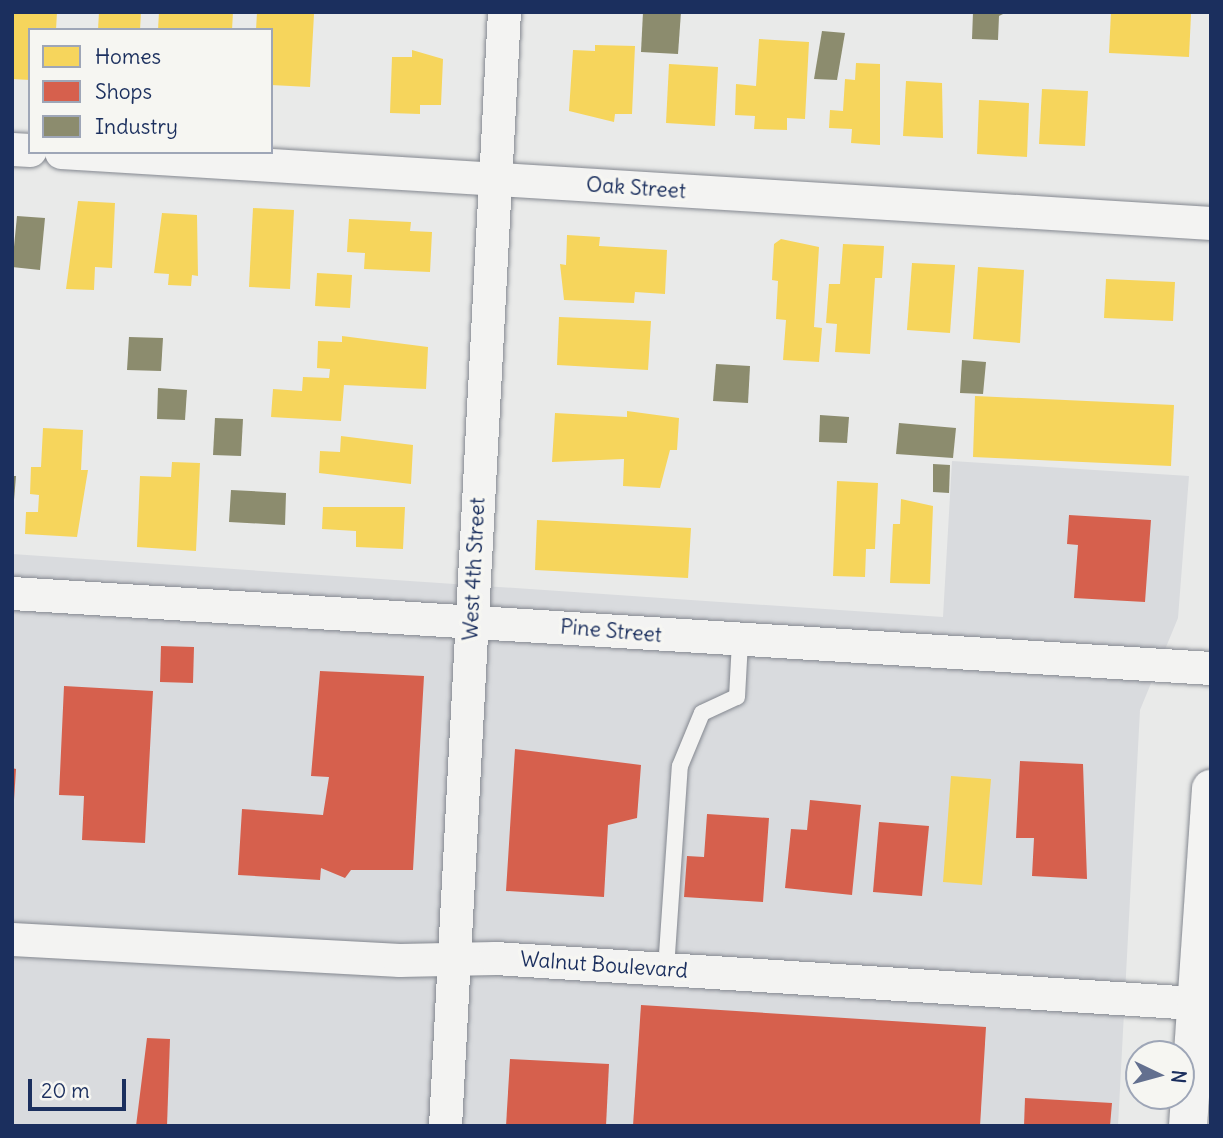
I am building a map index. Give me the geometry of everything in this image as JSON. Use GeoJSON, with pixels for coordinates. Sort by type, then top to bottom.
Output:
{"type":"FeatureCollection","features":[{"type":"Feature","properties":{"kind":"main road"},"geometry":{"type":"LineString","coordinates":[[1188,1126],[1211,789]]}},
{"type":"Feature","properties":{"kind":"street","name":"West 4th Street"},"geometry":{"type":"LineString","coordinates":[[445,1126],[504,12]]}},
{"type":"Feature","properties":{"kind":"street","name":"Oak Street"},"geometry":{"type":"LineString","coordinates":[[93,154],[1211,223]]}},
{"type":"Feature","properties":{"kind":"street","name":"Pine Street"},"geometry":{"type":"LineString","coordinates":[[12,593],[471,621],[740,642],[1211,668]]}},
{"type":"Feature","properties":{"kind":"street","name":"Walnut Boulevard"},"geometry":{"type":"LineString","coordinates":[[12,939],[666,969],[1195,1003]]}},
{"type":"Feature","properties":{"kind":"lane"},"geometry":{"type":"LineString","coordinates":[[666,969],[680,766],[702,713],[737,697],[740,642]]}},
{"type":"Feature","properties":{"kind":"shaded area"},"geometry":{"type":"Polygon","coordinates":[[[952,461],[1189,476],[1178,618],[1140,710],[1118,1126],[12,1126],[12,554],[943,617],[952,461]]]}},
{"type":"Feature","properties":{"kind":"building: Homes"},"geometry":{"type":"Polygon","coordinates":[[[12,12],[57,12],[56,28],[28,28],[28,80],[12,79],[12,12]]]}},
{"type":"Feature","properties":{"kind":"building: Homes"},"geometry":{"type":"Polygon","coordinates":[[[99,12],[141,12],[140,28],[98,28],[99,12]]]}},
{"type":"Feature","properties":{"kind":"building: Homes"},"geometry":{"type":"Polygon","coordinates":[[[159,12],[233,12],[232,28],[158,28],[159,12]]]}},
{"type":"Feature","properties":{"kind":"building: Homes"},"geometry":{"type":"Polygon","coordinates":[[[257,12],[314,14],[310,87],[273,85],[273,28],[256,28],[257,12]]]}},
{"type":"Feature","properties":{"kind":"building: Homes"},"geometry":{"type":"Polygon","coordinates":[[[1111,12],[1191,14],[1189,57],[1109,53],[1111,12]]]}},
{"type":"Feature","properties":{"kind":"building: Homes"},"geometry":{"type":"Polygon","coordinates":[[[759,39],[809,42],[805,119],[787,118],[787,130],[754,129],[755,116],[735,115],[736,84],[756,86],[759,39]]]}},
{"type":"Feature","properties":{"kind":"building: Homes"},"geometry":{"type":"Polygon","coordinates":[[[595,45],[635,46],[632,114],[615,114],[614,122],[569,111],[573,50],[595,51],[595,45]]]}},
{"type":"Feature","properties":{"kind":"building: Homes"},"geometry":{"type":"Polygon","coordinates":[[[412,50],[443,59],[441,105],[420,105],[420,114],[390,113],[392,57],[412,57],[412,50]]]}},
{"type":"Feature","properties":{"kind":"building: Homes"},"geometry":{"type":"Polygon","coordinates":[[[856,63],[880,64],[880,145],[851,143],[852,129],[829,128],[830,110],[843,111],[845,79],[855,80],[856,63]]]}},
{"type":"Feature","properties":{"kind":"building: Homes"},"geometry":{"type":"Polygon","coordinates":[[[669,64],[718,67],[715,126],[666,123],[669,64]]]}},
{"type":"Feature","properties":{"kind":"building: Homes"},"geometry":{"type":"Polygon","coordinates":[[[906,81],[942,83],[943,138],[903,136],[906,81]]]}},
{"type":"Feature","properties":{"kind":"building: Homes"},"geometry":{"type":"Polygon","coordinates":[[[1042,89],[1088,91],[1085,146],[1039,144],[1042,89]]]}},
{"type":"Feature","properties":{"kind":"building: Homes"},"geometry":{"type":"Polygon","coordinates":[[[979,100],[1029,103],[1027,157],[977,154],[979,100]]]}},
{"type":"Feature","properties":{"kind":"building: Homes"},"geometry":{"type":"Polygon","coordinates":[[[78,201],[115,203],[112,268],[95,267],[94,290],[66,289],[78,201]]]}},
{"type":"Feature","properties":{"kind":"building: Homes"},"geometry":{"type":"Polygon","coordinates":[[[253,208],[294,210],[290,289],[249,287],[253,208]]]}},
{"type":"Feature","properties":{"kind":"building: Homes"},"geometry":{"type":"Polygon","coordinates":[[[162,213],[197,215],[198,276],[192,275],[191,286],[168,285],[169,274],[154,273],[162,213]]]}},
{"type":"Feature","properties":{"kind":"building: Homes"},"geometry":{"type":"Polygon","coordinates":[[[349,219],[411,222],[410,231],[432,232],[430,272],[364,269],[365,253],[347,252],[349,219]]]}},
{"type":"Feature","properties":{"kind":"building: Homes"},"geometry":{"type":"Polygon","coordinates":[[[567,235],[600,237],[599,246],[667,250],[665,294],[635,292],[634,303],[564,300],[560,264],[566,265],[567,235]]]}},
{"type":"Feature","properties":{"kind":"building: Homes"},"geometry":{"type":"Polygon","coordinates":[[[781,239],[819,247],[814,327],[822,328],[819,362],[783,360],[786,320],[776,319],[778,281],[772,280],[774,244],[781,239]]]}},
{"type":"Feature","properties":{"kind":"building: Homes"},"geometry":{"type":"Polygon","coordinates":[[[843,244],[884,246],[882,278],[875,278],[870,354],[835,352],[837,324],[826,323],[829,284],[840,284],[843,244]]]}},
{"type":"Feature","properties":{"kind":"building: Homes"},"geometry":{"type":"Polygon","coordinates":[[[912,263],[955,265],[950,333],[907,330],[912,263]]]}},
{"type":"Feature","properties":{"kind":"building: Homes"},"geometry":{"type":"Polygon","coordinates":[[[978,267],[1024,270],[1020,343],[973,339],[978,267]]]}},
{"type":"Feature","properties":{"kind":"building: Homes"},"geometry":{"type":"Polygon","coordinates":[[[317,273],[352,275],[350,308],[315,306],[317,273]]]}},
{"type":"Feature","properties":{"kind":"building: Homes"},"geometry":{"type":"Polygon","coordinates":[[[1106,279],[1175,282],[1173,321],[1104,318],[1106,279]]]}},
{"type":"Feature","properties":{"kind":"building: Homes"},"geometry":{"type":"Polygon","coordinates":[[[559,317],[651,321],[648,370],[557,365],[559,317]]]}},
{"type":"Feature","properties":{"kind":"building: Homes"},"geometry":{"type":"Polygon","coordinates":[[[342,336],[428,347],[426,389],[344,385],[341,421],[271,417],[273,389],[302,391],[303,377],[329,378],[330,369],[317,368],[318,341],[342,342],[342,336]]]}},
{"type":"Feature","properties":{"kind":"building: Homes"},"geometry":{"type":"Polygon","coordinates":[[[975,396],[1174,405],[1171,466],[973,457],[975,396]]]}},
{"type":"Feature","properties":{"kind":"building: Homes"},"geometry":{"type":"Polygon","coordinates":[[[627,411],[679,418],[677,450],[670,450],[660,488],[623,486],[624,459],[552,462],[555,413],[627,417],[627,411]]]}},
{"type":"Feature","properties":{"kind":"building: Homes"},"geometry":{"type":"Polygon","coordinates":[[[43,428],[83,430],[81,470],[88,470],[77,537],[25,534],[26,512],[38,512],[39,495],[30,494],[31,467],[41,467],[43,428]]]}},
{"type":"Feature","properties":{"kind":"building: Homes"},"geometry":{"type":"Polygon","coordinates":[[[341,436],[413,445],[411,484],[319,473],[320,451],[340,452],[341,436]]]}},
{"type":"Feature","properties":{"kind":"building: Homes"},"geometry":{"type":"Polygon","coordinates":[[[172,462],[200,463],[196,551],[137,547],[140,476],[171,477],[172,462]]]}},
{"type":"Feature","properties":{"kind":"building: Homes"},"geometry":{"type":"Polygon","coordinates":[[[837,481],[878,483],[875,549],[866,549],[865,577],[833,576],[837,481]]]}},
{"type":"Feature","properties":{"kind":"building: Homes"},"geometry":{"type":"Polygon","coordinates":[[[901,499],[933,506],[930,584],[890,583],[893,524],[900,524],[901,499]]]}},
{"type":"Feature","properties":{"kind":"building: Homes"},"geometry":{"type":"Polygon","coordinates":[[[323,507],[405,507],[403,549],[356,547],[356,531],[322,529],[323,507]]]}},
{"type":"Feature","properties":{"kind":"building: Homes"},"geometry":{"type":"Polygon","coordinates":[[[537,520],[691,528],[688,578],[535,570],[537,520]]]}},
{"type":"Feature","properties":{"kind":"building: Homes"},"geometry":{"type":"Polygon","coordinates":[[[951,776],[991,779],[982,885],[943,882],[951,776]]]}},
{"type":"Feature","properties":{"kind":"building: Shops"},"geometry":{"type":"Polygon","coordinates":[[[1069,515],[1151,520],[1145,602],[1074,598],[1078,545],[1067,544],[1069,515]]]}},
{"type":"Feature","properties":{"kind":"building: Shops"},"geometry":{"type":"Polygon","coordinates":[[[161,646],[194,647],[193,683],[160,682],[161,646]]]}},
{"type":"Feature","properties":{"kind":"building: Shops"},"geometry":{"type":"Polygon","coordinates":[[[320,671],[424,676],[413,870],[351,870],[345,878],[321,868],[320,880],[238,875],[242,809],[323,815],[329,777],[311,776],[320,671]]]}},
{"type":"Feature","properties":{"kind":"building: Shops"},"geometry":{"type":"Polygon","coordinates":[[[64,686],[153,691],[145,843],[82,840],[84,796],[59,795],[64,686]]]}},
{"type":"Feature","properties":{"kind":"building: Shops"},"geometry":{"type":"Polygon","coordinates":[[[515,749],[641,765],[637,818],[608,825],[604,897],[506,891],[515,749]]]}},
{"type":"Feature","properties":{"kind":"building: Shops"},"geometry":{"type":"Polygon","coordinates":[[[1020,761],[1083,764],[1087,879],[1032,876],[1034,838],[1016,838],[1020,761]]]}},
{"type":"Feature","properties":{"kind":"building: Shops"},"geometry":{"type":"Polygon","coordinates":[[[12,768],[16,769],[14,800],[12,800],[12,768]]]}},
{"type":"Feature","properties":{"kind":"building: Shops"},"geometry":{"type":"Polygon","coordinates":[[[810,800],[861,805],[852,895],[785,888],[791,829],[807,830],[810,800]]]}},
{"type":"Feature","properties":{"kind":"building: Shops"},"geometry":{"type":"Polygon","coordinates":[[[707,814],[769,818],[763,902],[684,897],[687,856],[704,857],[707,814]]]}},
{"type":"Feature","properties":{"kind":"building: Shops"},"geometry":{"type":"Polygon","coordinates":[[[879,822],[929,826],[922,896],[873,892],[879,822]]]}},
{"type":"Feature","properties":{"kind":"building: Shops"},"geometry":{"type":"Polygon","coordinates":[[[641,1005],[986,1027],[980,1126],[633,1126],[641,1005]]]}},
{"type":"Feature","properties":{"kind":"building: Shops"},"geometry":{"type":"Polygon","coordinates":[[[147,1038],[170,1039],[167,1126],[136,1126],[147,1038]]]}},
{"type":"Feature","properties":{"kind":"building: Shops"},"geometry":{"type":"Polygon","coordinates":[[[510,1059],[609,1064],[606,1126],[506,1126],[510,1059]]]}},
{"type":"Feature","properties":{"kind":"building: Shops"},"geometry":{"type":"Polygon","coordinates":[[[1025,1098],[1112,1103],[1110,1126],[1024,1126],[1025,1098]]]}},
{"type":"Feature","properties":{"kind":"building: Industry"},"geometry":{"type":"Polygon","coordinates":[[[643,12],[681,12],[678,54],[641,52],[643,12]]]}},
{"type":"Feature","properties":{"kind":"building: Industry"},"geometry":{"type":"Polygon","coordinates":[[[973,12],[1007,12],[999,16],[998,40],[972,39],[973,12]]]}},
{"type":"Feature","properties":{"kind":"building: Industry"},"geometry":{"type":"Polygon","coordinates":[[[822,31],[845,33],[837,80],[814,79],[822,31]]]}},
{"type":"Feature","properties":{"kind":"building: Industry"},"geometry":{"type":"Polygon","coordinates":[[[17,216],[45,218],[40,270],[12,267],[17,216]]]}},
{"type":"Feature","properties":{"kind":"building: Industry"},"geometry":{"type":"Polygon","coordinates":[[[129,337],[163,338],[161,371],[127,370],[129,337]]]}},
{"type":"Feature","properties":{"kind":"building: Industry"},"geometry":{"type":"Polygon","coordinates":[[[962,360],[986,362],[983,394],[960,393],[962,360]]]}},
{"type":"Feature","properties":{"kind":"building: Industry"},"geometry":{"type":"Polygon","coordinates":[[[716,364],[750,366],[748,403],[713,401],[716,364]]]}},
{"type":"Feature","properties":{"kind":"building: Industry"},"geometry":{"type":"Polygon","coordinates":[[[158,388],[187,390],[185,420],[157,419],[158,388]]]}},
{"type":"Feature","properties":{"kind":"building: Industry"},"geometry":{"type":"Polygon","coordinates":[[[820,415],[849,417],[847,443],[819,442],[820,415]]]}},
{"type":"Feature","properties":{"kind":"building: Industry"},"geometry":{"type":"Polygon","coordinates":[[[215,418],[243,419],[241,456],[213,455],[215,418]]]}},
{"type":"Feature","properties":{"kind":"building: Industry"},"geometry":{"type":"Polygon","coordinates":[[[899,423],[956,428],[953,458],[896,454],[899,423]]]}},
{"type":"Feature","properties":{"kind":"building: Industry"},"geometry":{"type":"Polygon","coordinates":[[[933,464],[950,465],[949,493],[933,492],[933,464]]]}},
{"type":"Feature","properties":{"kind":"building: Industry"},"geometry":{"type":"Polygon","coordinates":[[[12,476],[16,476],[14,500],[12,500],[12,476]]]}},
{"type":"Feature","properties":{"kind":"building: Industry"},"geometry":{"type":"Polygon","coordinates":[[[231,490],[286,493],[285,525],[229,522],[231,490]]]}}]}
